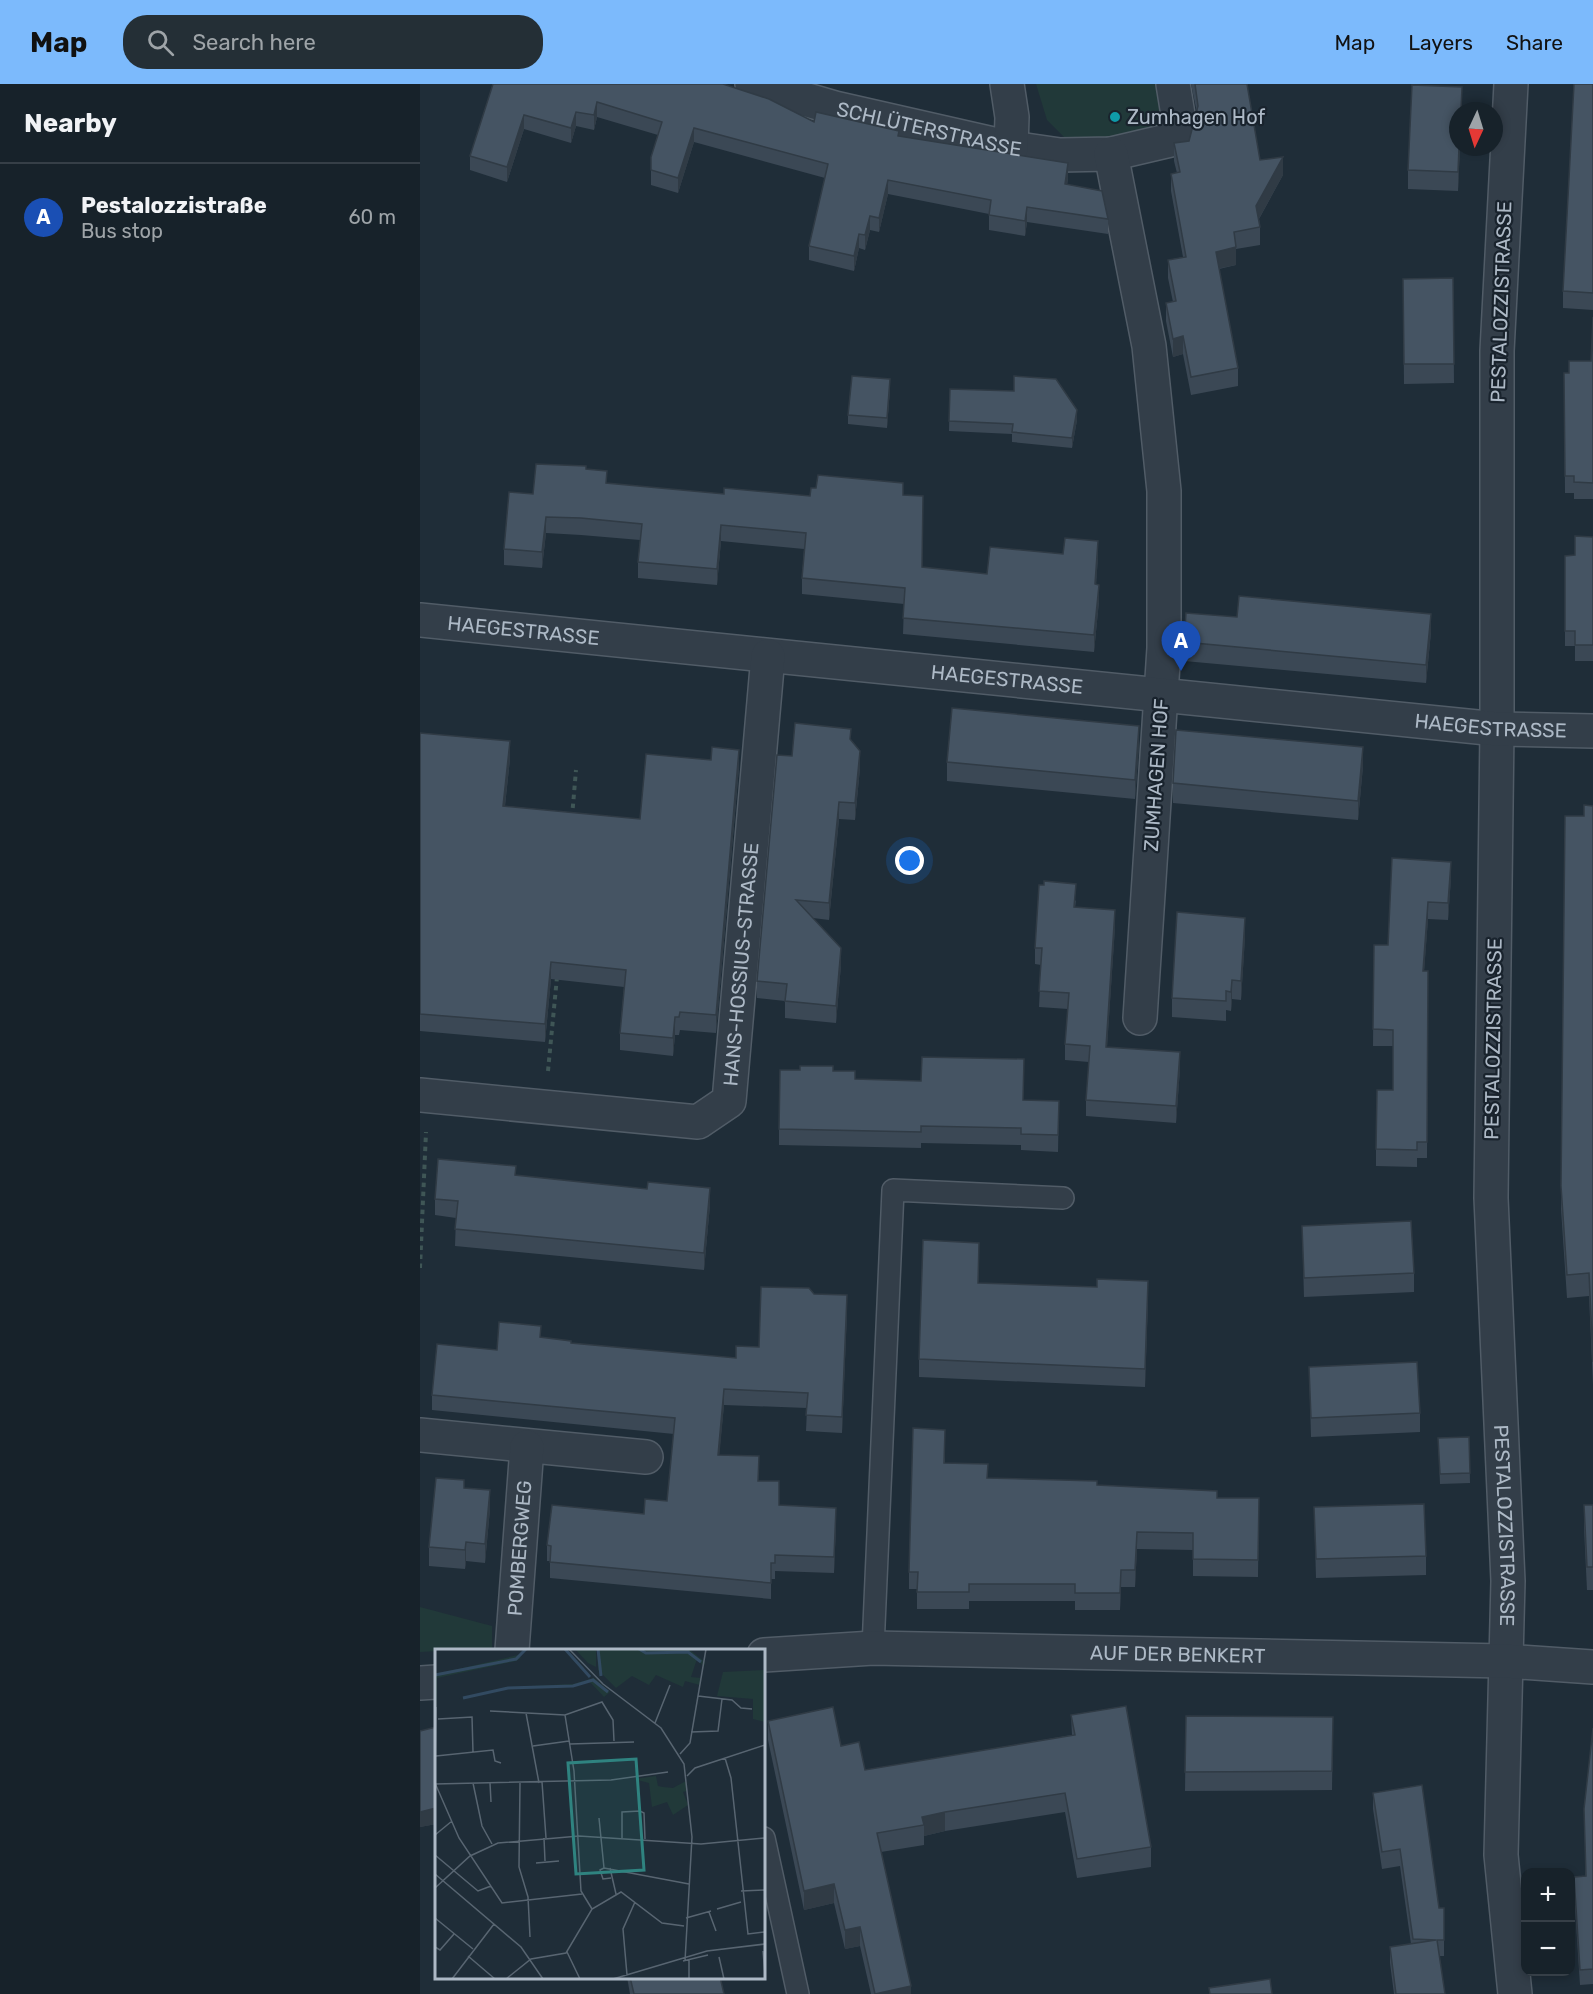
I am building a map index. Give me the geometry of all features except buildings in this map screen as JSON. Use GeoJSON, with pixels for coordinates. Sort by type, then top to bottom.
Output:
{"type":"FeatureCollection","features":[{"type":"Feature","properties":{"kind":"street","name":"SCHLÜTERSTRASSE"},"geometry":{"type":"LineString","coordinates":[[752,84],[835,108],[1011,148],[1060,156],[1111,154]]}},
{"type":"Feature","properties":{"kind":"street"},"geometry":{"type":"LineString","coordinates":[[1007,84],[1012,117],[1011,148]]}},
{"type":"Feature","properties":{"kind":"street"},"geometry":{"type":"LineString","coordinates":[[1111,154],[1175,139],[1180,127],[1173,84]]}},
{"type":"Feature","properties":{"kind":"street","name":"PESTALOZZISTRASSE"},"geometry":{"type":"LineString","coordinates":[[1511,84],[1497,351],[1497,729],[1491,1198],[1508,1581],[1501,1855],[1515,1994]]}},
{"type":"Feature","properties":{"kind":"street","name":"ZUMHAGEN HOF"},"geometry":{"type":"LineString","coordinates":[[1111,154],[1149,346],[1164,491],[1164,648],[1140,1018]]}},
{"type":"Feature","properties":{"kind":"street","name":"HAEGESTRASSE"},"geometry":{"type":"LineString","coordinates":[[420,620],[1497,729],[1593,731]]}},
{"type":"Feature","properties":{"kind":"street","name":"HANS-HOSSIUS-STRASSE"},"geometry":{"type":"LineString","coordinates":[[424,1095],[698,1122],[729,1101],[768,656]]}},
{"type":"Feature","properties":{"kind":"street"},"geometry":{"type":"LineString","coordinates":[[420,1435],[646,1457]]}},
{"type":"Feature","properties":{"kind":"street","name":"POMBERGWEG"},"geometry":{"type":"LineString","coordinates":[[512,1649],[528,1447]]}},
{"type":"Feature","properties":{"kind":"street","name":"AUF DER BENKERT"},"geometry":{"type":"LineString","coordinates":[[765,1655],[873,1648],[1505,1661],[1593,1667]]}},
{"type":"Feature","properties":{"kind":"street"},"geometry":{"type":"LineString","coordinates":[[420,1683],[435,1682]]}},
{"type":"Feature","properties":{"kind":"lane"},"geometry":{"type":"LineString","coordinates":[[873,1648],[893,1190],[1062,1198]]}},
{"type":"Feature","properties":{"kind":"lane"},"geometry":{"type":"LineString","coordinates":[[765,1843],[798,1994]]}},
{"type":"Feature","properties":{"kind":"path"},"geometry":{"type":"LineString","coordinates":[[571,828],[576,770]]}},
{"type":"Feature","properties":{"kind":"path"},"geometry":{"type":"LineString","coordinates":[[549,1059],[558,967]]}},
{"type":"Feature","properties":{"kind":"path"},"geometry":{"type":"LineString","coordinates":[[420,1268],[424,1225],[424,1095]]}},
{"type":"Feature","properties":{"kind":"green space"},"geometry":{"type":"Polygon","coordinates":[[[1036,84],[1160,84],[1164,122],[1144,133],[1104,138],[1066,139],[1047,120],[1036,84]]]}},
{"type":"Feature","properties":{"kind":"green space"},"geometry":{"type":"Polygon","coordinates":[[[420,1607],[492,1626],[492,1648],[435,1649],[435,1651],[420,1652],[420,1607]]]}},
{"type":"Feature","properties":{"kind":"place","name":"Zumhagen Hof"},"geometry":{"type":"Point","coordinates":[1115,117]}},
{"type":"Feature","properties":{"kind":"place","name":"Pestalozzistraße"},"geometry":{"type":"Point","coordinates":[1181,671]}}]}
